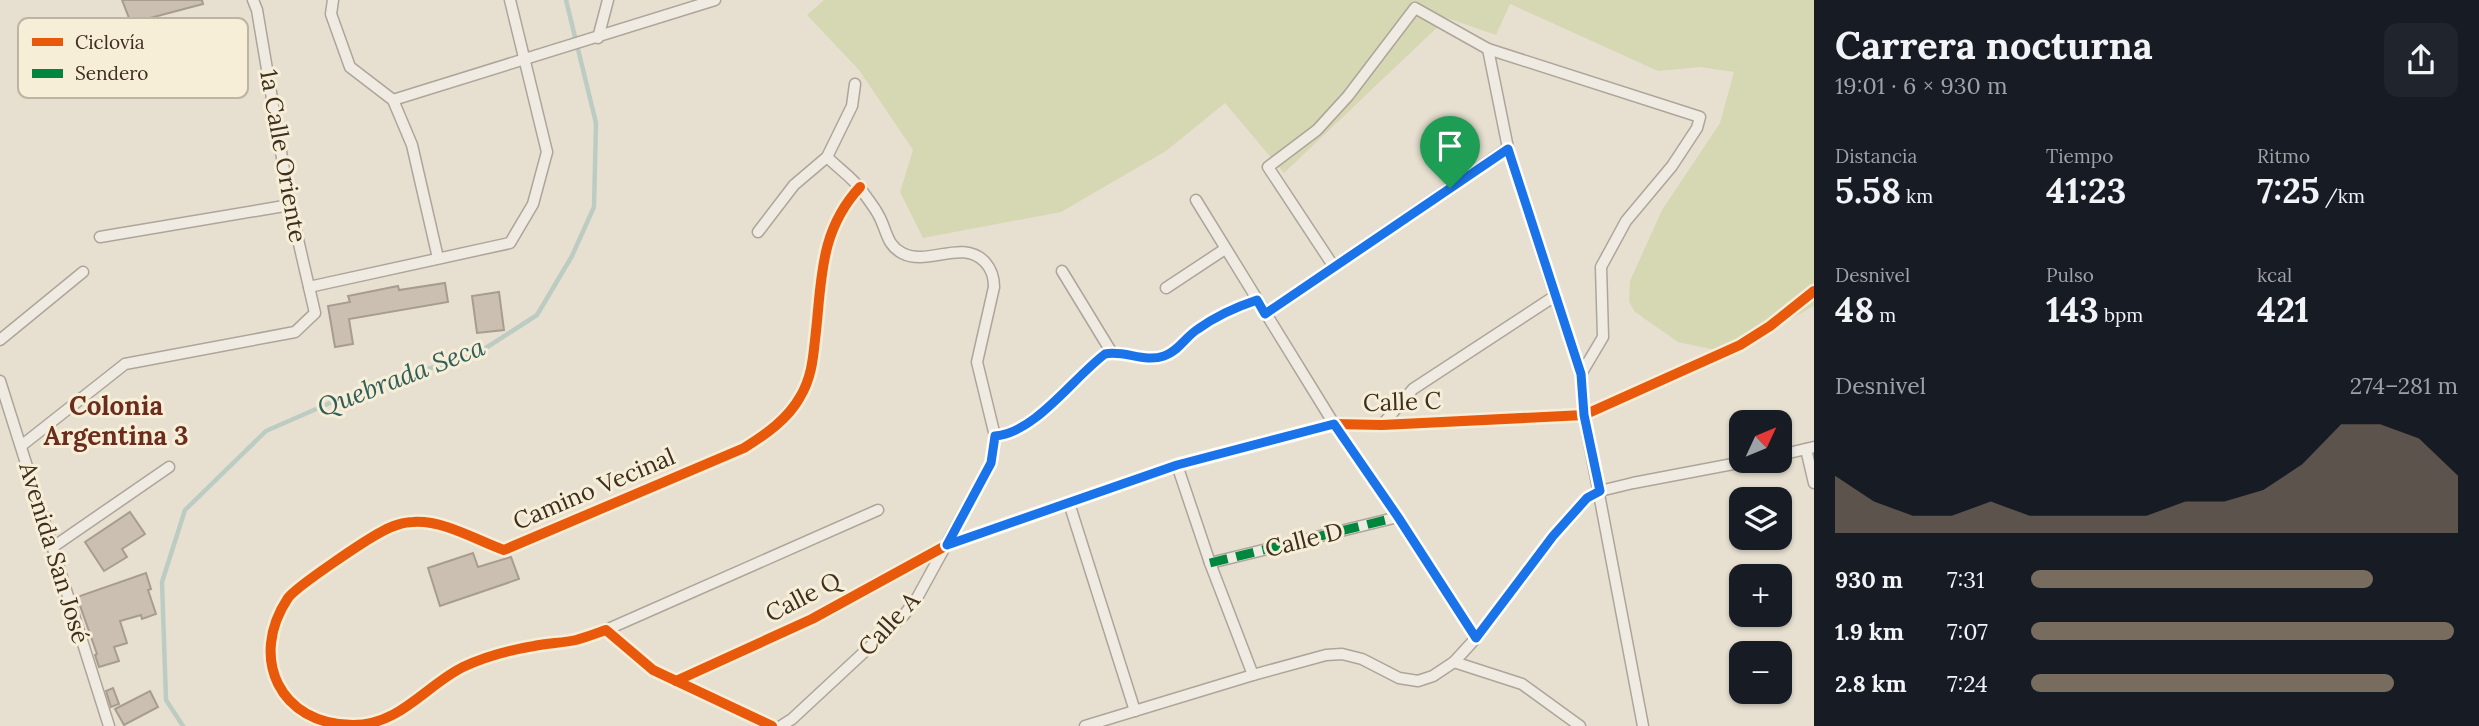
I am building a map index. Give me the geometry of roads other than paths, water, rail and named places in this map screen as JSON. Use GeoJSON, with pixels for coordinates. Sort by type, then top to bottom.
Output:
{"type":"FeatureCollection","features":[{"type":"Feature","properties":{"kind":"street","name":"1a Calle Oriente"},"geometry":{"type":"LineString","coordinates":[[21,446],[125,364],[295,332],[315,313],[290,205],[257,10],[253,0]]}},
{"type":"Feature","properties":{"kind":"street"},"geometry":{"type":"LineString","coordinates":[[333,0],[331,14],[350,67],[393,100],[412,145],[438,258]]}},
{"type":"Feature","properties":{"kind":"street"},"geometry":{"type":"LineString","coordinates":[[309,287],[510,243],[533,204],[547,152],[510,0]]}},
{"type":"Feature","properties":{"kind":"street"},"geometry":{"type":"LineString","coordinates":[[598,38],[608,0]]}},
{"type":"Feature","properties":{"kind":"street"},"geometry":{"type":"LineString","coordinates":[[393,100],[715,0]]}},
{"type":"Feature","properties":{"kind":"street"},"geometry":{"type":"LineString","coordinates":[[1334,267],[1268,167],[1317,130],[1348,96],[1415,8],[1488,49],[1700,117],[1697,128],[1672,166],[1626,221],[1601,267],[1603,337],[1581,374]]}},
{"type":"Feature","properties":{"kind":"street"},"geometry":{"type":"LineString","coordinates":[[1488,49],[1508,149],[1581,374],[1584,415],[1643,726]]}},
{"type":"Feature","properties":{"kind":"street"},"geometry":{"type":"LineString","coordinates":[[758,232],[794,185],[827,157],[852,107],[855,84]]}},
{"type":"Feature","properties":{"kind":"street"},"geometry":{"type":"LineString","coordinates":[[1265,314],[1508,149]]}},
{"type":"Feature","properties":{"kind":"street"},"geometry":{"type":"LineString","coordinates":[[827,157],[860,187],[880,218],[890,244],[904,254],[919,257],[966,252],[978,256],[988,266],[994,276],[994,287],[977,362],[995,436],[1006,435],[1026,424],[1105,354],[1152,359],[1163,357],[1181,346],[1195,330],[1233,308],[1257,300]]}},
{"type":"Feature","properties":{"kind":"street","name":"Camino Vecinal"},"geometry":{"type":"LineString","coordinates":[[860,187],[844,204],[827,241],[811,373],[800,399],[770,432],[744,448],[504,550],[433,523],[411,522],[384,530],[289,597],[276,624],[270,665],[279,688],[293,704],[330,723],[355,725],[377,721],[402,712],[424,692],[462,668],[489,656],[535,645],[576,640],[607,630],[878,510]]}},
{"type":"Feature","properties":{"kind":"street"},"geometry":{"type":"LineString","coordinates":[[1196,200],[1334,424],[1476,638]]}},
{"type":"Feature","properties":{"kind":"street"},"geometry":{"type":"LineString","coordinates":[[100,237],[290,205]]}},
{"type":"Feature","properties":{"kind":"street"},"geometry":{"type":"LineString","coordinates":[[1166,288],[1226,248]]}},
{"type":"Feature","properties":{"kind":"street"},"geometry":{"type":"LineString","coordinates":[[1062,271],[1112,353]]}},
{"type":"Feature","properties":{"kind":"street"},"geometry":{"type":"LineString","coordinates":[[0,340],[83,272]]}},
{"type":"Feature","properties":{"kind":"street"},"geometry":{"type":"LineString","coordinates":[[1584,415],[1740,345],[1770,326],[1814,291]]}},
{"type":"Feature","properties":{"kind":"street"},"geometry":{"type":"LineString","coordinates":[[1382,425],[1413,389],[1555,296]]}},
{"type":"Feature","properties":{"kind":"street","name":"Avenida San José"},"geometry":{"type":"LineString","coordinates":[[0,381],[108,726]]}},
{"type":"Feature","properties":{"kind":"street","name":"Calle C"},"geometry":{"type":"LineString","coordinates":[[947,545],[1177,465],[1334,424],[1382,425],[1584,415]]}},
{"type":"Feature","properties":{"kind":"street","name":"Calle A"},"geometry":{"type":"LineString","coordinates":[[796,723],[904,615],[917,598],[991,463],[995,436]]}},
{"type":"Feature","properties":{"kind":"street"},"geometry":{"type":"LineString","coordinates":[[1792,452],[1810,448],[1814,483]]}},
{"type":"Feature","properties":{"kind":"street"},"geometry":{"type":"LineString","coordinates":[[1177,465],[1210,563],[1253,675]]}},
{"type":"Feature","properties":{"kind":"street"},"geometry":{"type":"LineString","coordinates":[[1085,726],[1326,655],[1342,654],[1362,659],[1399,678],[1418,681],[1433,676],[1454,662],[1476,638],[1553,536],[1587,498],[1600,491],[1729,465]]}},
{"type":"Feature","properties":{"kind":"street"},"geometry":{"type":"LineString","coordinates":[[53,547],[169,467]]}},
{"type":"Feature","properties":{"kind":"street"},"geometry":{"type":"LineString","coordinates":[[1069,503],[1135,711]]}},
{"type":"Feature","properties":{"kind":"street","name":"Calle D"},"geometry":{"type":"LineString","coordinates":[[1210,563],[1398,517]]}},
{"type":"Feature","properties":{"kind":"street","name":"Calle Q"},"geometry":{"type":"LineString","coordinates":[[676,681],[811,619],[947,545]]}},
{"type":"Feature","properties":{"kind":"street"},"geometry":{"type":"LineString","coordinates":[[607,630],[653,670],[772,726]]}},
{"type":"Feature","properties":{"kind":"street"},"geometry":{"type":"LineString","coordinates":[[1454,662],[1522,684],[1580,726]]}},
{"type":"Feature","properties":{"kind":"street"},"geometry":{"type":"LineString","coordinates":[[781,726],[796,723]]}},
{"type":"Feature","properties":{"kind":"waterway","name":"Quebrada Seca"},"geometry":{"type":"LineString","coordinates":[[183,726],[166,700],[162,582],[185,510],[266,431],[364,388],[475,355],[537,315],[572,256],[594,207],[596,123],[566,0]]}},
{"type":"Feature","properties":{"kind":"district","name":"Colonia Argentina 3"},"geometry":{"type":"Point","coordinates":[116,421]}}]}
